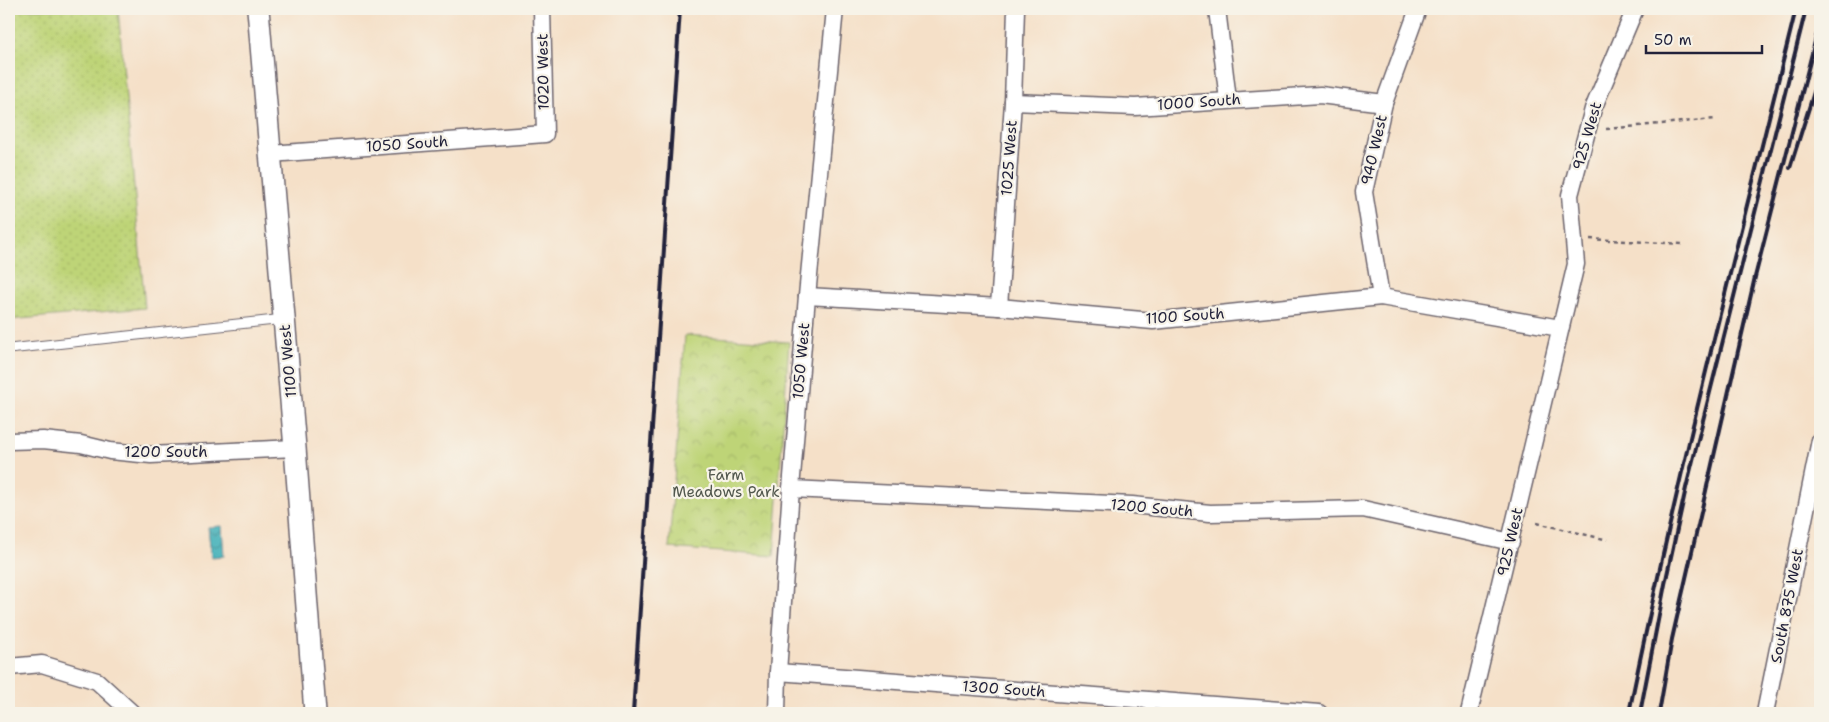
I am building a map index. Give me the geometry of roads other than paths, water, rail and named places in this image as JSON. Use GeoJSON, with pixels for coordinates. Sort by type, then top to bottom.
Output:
{"type":"FeatureCollection","features":[{"type":"Feature","properties":{"kind":"street","name":"1100 West"},"geometry":{"type":"LineString","coordinates":[[258,9],[315,713]]}},
{"type":"Feature","properties":{"kind":"street","name":"1020 West"},"geometry":{"type":"LineString","coordinates":[[542,9],[545,134]]}},
{"type":"Feature","properties":{"kind":"street","name":"1050 West"},"geometry":{"type":"LineString","coordinates":[[777,713],[778,672],[791,489],[807,296],[835,9]]}},
{"type":"Feature","properties":{"kind":"street","name":"1025 West"},"geometry":{"type":"LineString","coordinates":[[999,307],[1013,102],[1016,9]]}},
{"type":"Feature","properties":{"kind":"street"},"geometry":{"type":"LineString","coordinates":[[1218,9],[1228,100]]}},
{"type":"Feature","properties":{"kind":"street","name":"940 West"},"geometry":{"type":"LineString","coordinates":[[1381,296],[1364,192],[1384,103],[1418,9]]}},
{"type":"Feature","properties":{"kind":"street","name":"925 West"},"geometry":{"type":"LineString","coordinates":[[1469,713],[1576,264],[1570,195],[1594,109],[1635,9]]}},
{"type":"Feature","properties":{"kind":"street","name":"1000 South"},"geometry":{"type":"LineString","coordinates":[[1013,102],[1136,106],[1320,95],[1384,103]]}},
{"type":"Feature","properties":{"kind":"street","name":"1050 South"},"geometry":{"type":"LineString","coordinates":[[270,154],[545,134]]}},
{"type":"Feature","properties":{"kind":"street","name":"1100 South"},"geometry":{"type":"LineString","coordinates":[[807,296],[999,307],[1153,321],[1381,296],[1558,336]]}},
{"type":"Feature","properties":{"kind":"street","name":"1200 South"},"geometry":{"type":"LineString","coordinates":[[9,442],[43,440],[82,444],[110,451],[151,455],[295,448]]}},
{"type":"Feature","properties":{"kind":"street","name":"South 875 West"},"geometry":{"type":"LineString","coordinates":[[1765,713],[1820,440]]}},
{"type":"Feature","properties":{"kind":"street","name":"1200 South"},"geometry":{"type":"LineString","coordinates":[[791,489],[1132,505],[1210,513],[1363,510],[1511,542]]}},
{"type":"Feature","properties":{"kind":"street"},"geometry":{"type":"LineString","coordinates":[[9,667],[42,664],[96,682],[132,713]]}},
{"type":"Feature","properties":{"kind":"street","name":"1300 South"},"geometry":{"type":"LineString","coordinates":[[778,672],[1319,713]]}},
{"type":"Feature","properties":{"kind":"lane"},"geometry":{"type":"LineString","coordinates":[[9,349],[284,319]]}},
{"type":"Feature","properties":{"kind":"water"},"geometry":{"type":"Polygon","coordinates":[[[222,526],[224,556],[211,557],[208,527],[222,526]]]}},
{"type":"Feature","properties":{"kind":"railway"},"geometry":{"type":"LineString","coordinates":[[633,713],[680,9]]}},
{"type":"Feature","properties":{"kind":"railway"},"geometry":{"type":"LineString","coordinates":[[1629,713],[1667,536],[1730,272],[1796,9]]}},
{"type":"Feature","properties":{"kind":"railway"},"geometry":{"type":"LineString","coordinates":[[1640,713],[1686,488],[1806,9]]}},
{"type":"Feature","properties":{"kind":"railway"},"geometry":{"type":"LineString","coordinates":[[1659,713],[1672,639],[1755,277],[1820,22]]}},
{"type":"Feature","properties":{"kind":"railway"},"geometry":{"type":"LineString","coordinates":[[1790,168],[1820,73]]}},
{"type":"Feature","properties":{"kind":"park label","name":"Farm Meadows Park"},"geometry":{"type":"Point","coordinates":[726,484]}}]}
